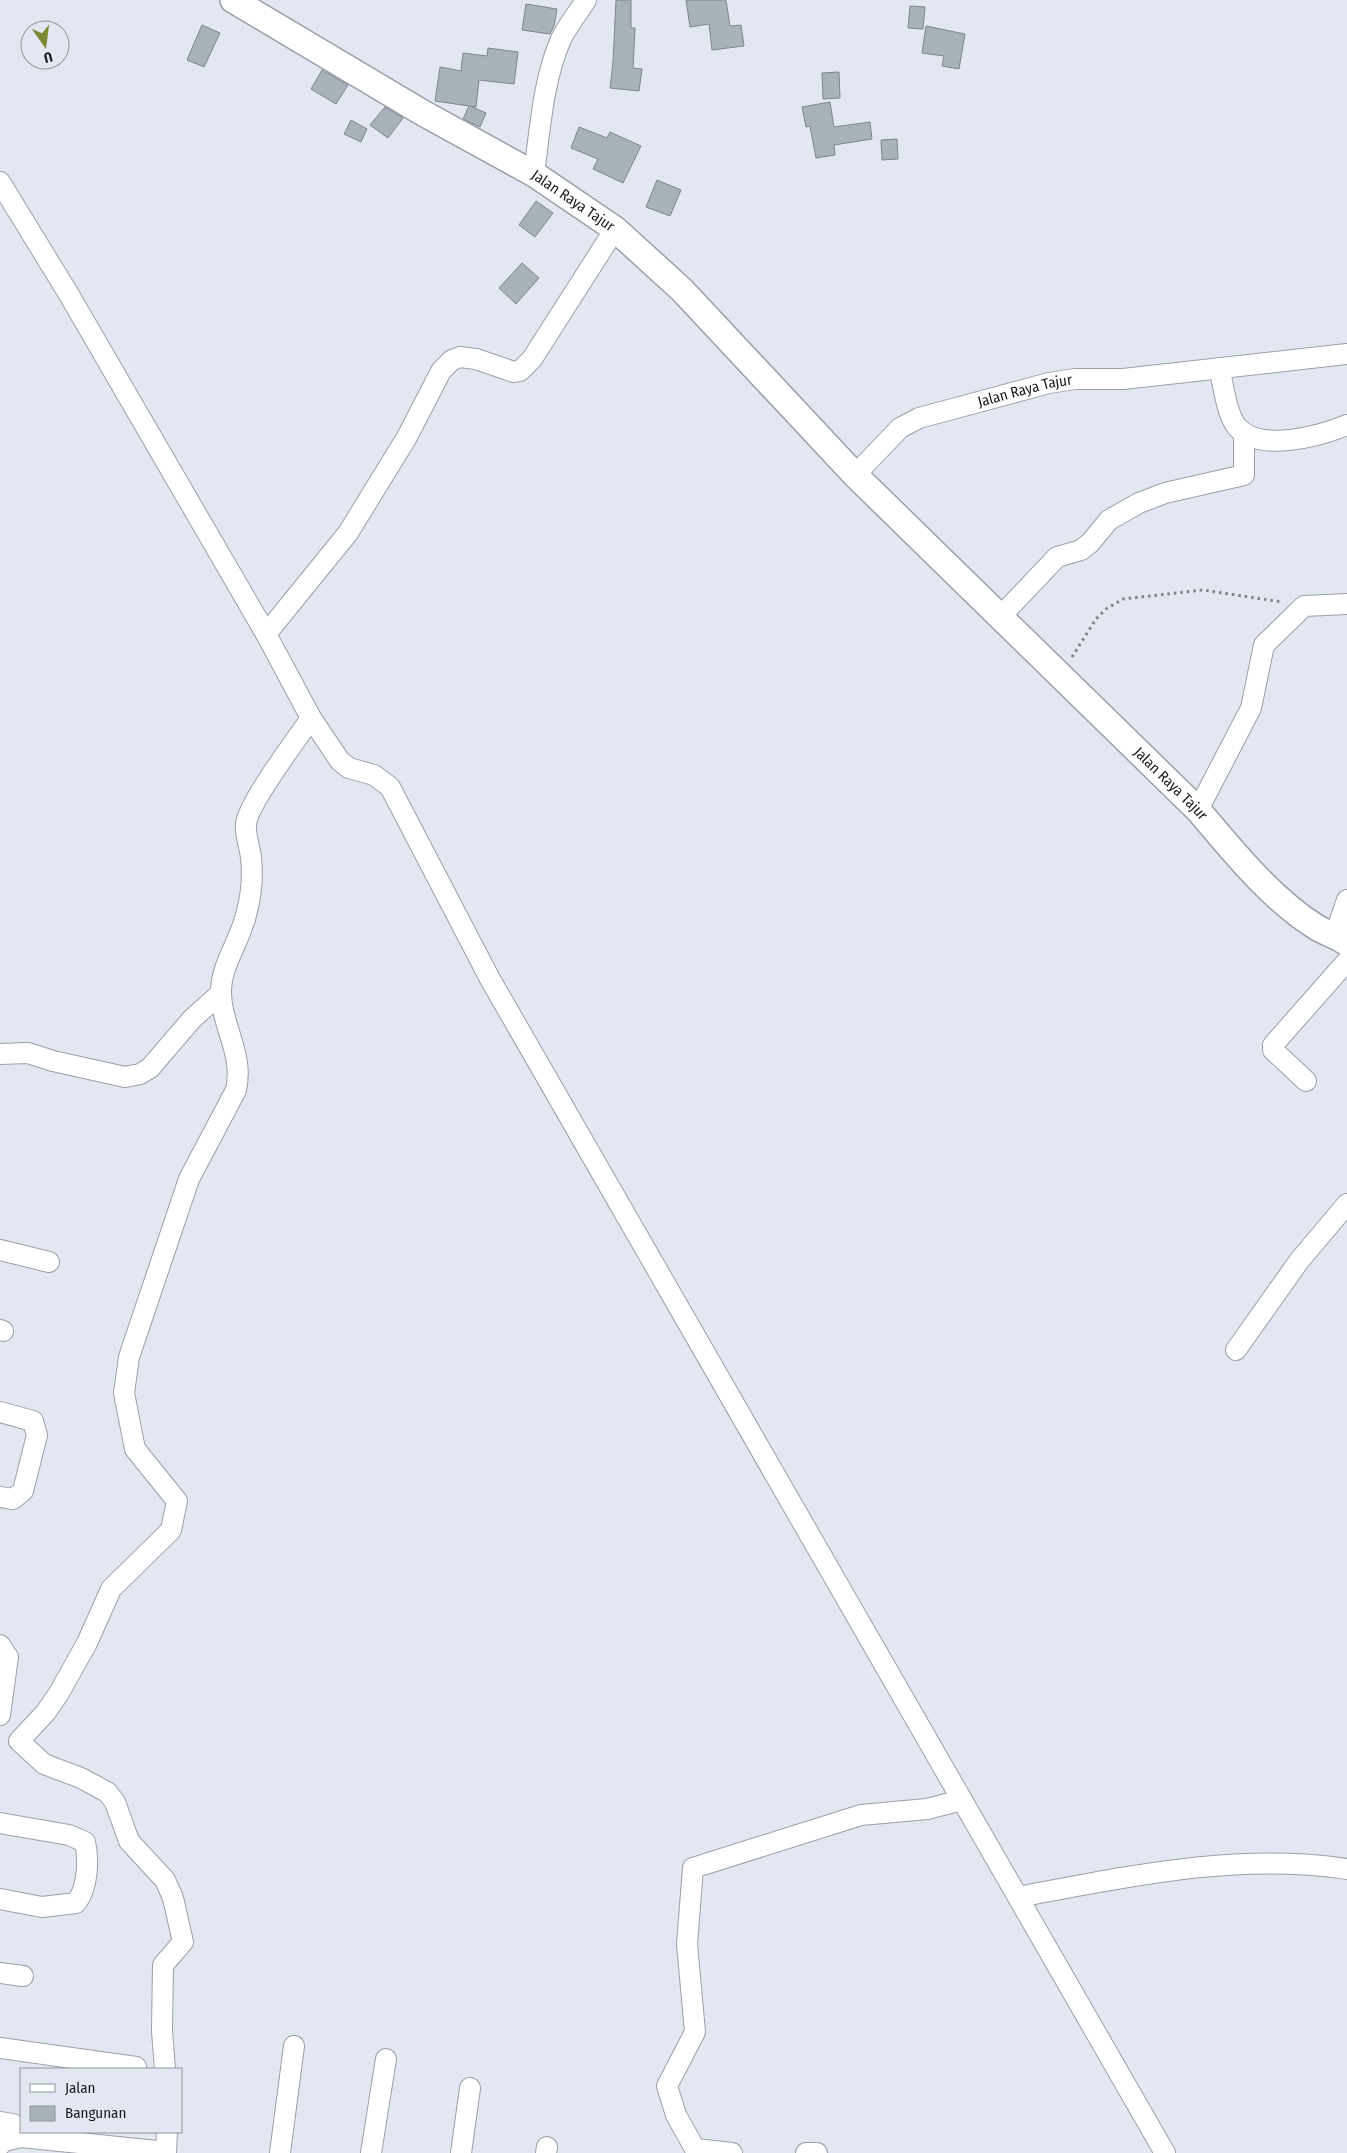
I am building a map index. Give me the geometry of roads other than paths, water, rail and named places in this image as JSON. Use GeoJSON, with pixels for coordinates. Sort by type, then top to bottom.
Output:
{"type":"FeatureCollection","features":[{"type":"Feature","properties":{"kind":"main road","name":"Jalan Raya Tajur"},"geometry":{"type":"LineString","coordinates":[[234,0],[258,7],[423,113],[534,174],[615,229],[682,290],[855,474],[1060,677],[1198,810],[1237,856],[1290,908],[1317,928],[1341,939]]}},
{"type":"Feature","properties":{"kind":"street"},"geometry":{"type":"LineString","coordinates":[[534,174],[544,106],[554,61],[562,39],[586,0]]}},
{"type":"Feature","properties":{"kind":"street"},"geometry":{"type":"LineString","coordinates":[[0,183],[68,293],[266,634],[311,718],[340,761],[349,768],[374,775],[390,787],[495,988],[1018,1897],[1161,2152]]}},
{"type":"Feature","properties":{"kind":"street"},"geometry":{"type":"LineString","coordinates":[[266,634],[348,533],[407,437],[441,371],[452,360],[460,357],[476,359],[514,372],[520,370],[532,359],[615,229]]}},
{"type":"Feature","properties":{"kind":"street","name":"Jalan Raya Tajur"},"geometry":{"type":"LineString","coordinates":[[855,474],[900,428],[938,411],[1049,383],[1074,379],[1123,379],[1347,354]]}},
{"type":"Feature","properties":{"kind":"street"},"geometry":{"type":"LineString","coordinates":[[1220,368],[1236,426],[1244,434],[1258,440],[1272,441],[1307,437],[1347,425]]}},
{"type":"Feature","properties":{"kind":"street"},"geometry":{"type":"LineString","coordinates":[[1000,617],[1057,557],[1081,550],[1090,543],[1109,520],[1139,503],[1165,493],[1244,475],[1244,434]]}},
{"type":"Feature","properties":{"kind":"street"},"geometry":{"type":"LineString","coordinates":[[1198,810],[1251,708],[1264,645],[1304,606],[1347,604]]}},
{"type":"Feature","properties":{"kind":"street"},"geometry":{"type":"LineString","coordinates":[[165,2068],[162,2031],[163,1966],[183,1942],[173,1898],[165,1880],[130,1841],[115,1802],[107,1792],[81,1778],[44,1764],[19,1741],[46,1712],[59,1693],[87,1643],[111,1589],[171,1530],[177,1501],[135,1449],[127,1418],[124,1380],[129,1357],[189,1179],[236,1090],[240,1074],[223,1010],[221,993],[223,974],[243,928],[247,912],[252,863],[246,823],[252,808],[285,754],[311,718]]}},
{"type":"Feature","properties":{"kind":"street"},"geometry":{"type":"LineString","coordinates":[[1341,939],[1347,900]]}},
{"type":"Feature","properties":{"kind":"street"},"geometry":{"type":"LineString","coordinates":[[1306,1081],[1273,1050],[1272,1045],[1347,960]]}},
{"type":"Feature","properties":{"kind":"street"},"geometry":{"type":"LineString","coordinates":[[0,1054],[28,1053],[53,1061],[125,1077],[140,1074],[150,1068],[192,1019],[221,993]]}},
{"type":"Feature","properties":{"kind":"street"},"geometry":{"type":"LineString","coordinates":[[1236,1350],[1299,1261],[1347,1204]]}},
{"type":"Feature","properties":{"kind":"street"},"geometry":{"type":"LineString","coordinates":[[0,1250],[49,1262]]}},
{"type":"Feature","properties":{"kind":"street"},"geometry":{"type":"LineString","coordinates":[[0,1412],[32,1422],[37,1435],[23,1491],[13,1499],[0,1497]]}},
{"type":"Feature","properties":{"kind":"street"},"geometry":{"type":"LineString","coordinates":[[0,1645],[8,1657],[0,1715]]}},
{"type":"Feature","properties":{"kind":"street"},"geometry":{"type":"LineString","coordinates":[[732,2153],[695,2149],[676,2115],[667,2086],[695,2032],[686,1944],[693,1868],[860,1815],[927,1809],[962,1800]]}},
{"type":"Feature","properties":{"kind":"street"},"geometry":{"type":"LineString","coordinates":[[0,1823],[68,1835],[84,1842],[87,1855],[82,1895],[76,1903],[42,1907],[0,1899]]}},
{"type":"Feature","properties":{"kind":"street"},"geometry":{"type":"LineString","coordinates":[[1018,1897],[1171,1870],[1218,1864],[1323,1865],[1347,1869]]}},
{"type":"Feature","properties":{"kind":"street"},"geometry":{"type":"LineString","coordinates":[[0,1973],[23,1976]]}},
{"type":"Feature","properties":{"kind":"street"},"geometry":{"type":"LineString","coordinates":[[280,2153],[294,2046]]}},
{"type":"Feature","properties":{"kind":"street"},"geometry":{"type":"LineString","coordinates":[[0,2048],[136,2067]]}},
{"type":"Feature","properties":{"kind":"street"},"geometry":{"type":"LineString","coordinates":[[371,2153],[386,2059]]}},
{"type":"Feature","properties":{"kind":"street"},"geometry":{"type":"LineString","coordinates":[[461,2153],[470,2088]]}},
{"type":"Feature","properties":{"kind":"street"},"geometry":{"type":"LineString","coordinates":[[0,2145],[4,2141],[21,2137],[166,2153],[167,2133]]}},
{"type":"Feature","properties":{"kind":"street"},"geometry":{"type":"LineString","coordinates":[[806,2153],[817,2153]]}}]}
